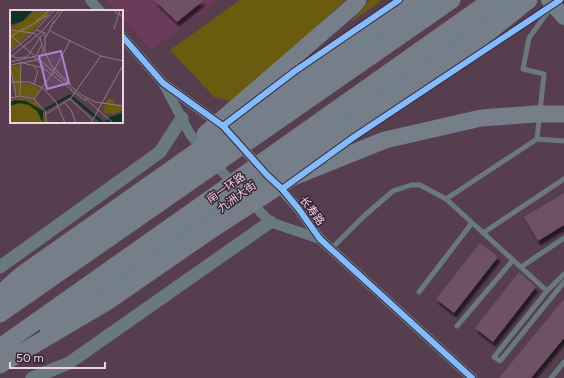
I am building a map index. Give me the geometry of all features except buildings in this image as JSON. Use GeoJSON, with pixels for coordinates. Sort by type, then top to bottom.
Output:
{"type":"FeatureCollection","features":[{"type":"Feature","properties":{"kind":"highway"},"geometry":{"type":"LineString","coordinates":[[0,286],[200,138],[353,6],[358,0]]}},
{"type":"Feature","properties":{"kind":"highway"},"geometry":{"type":"LineString","coordinates":[[0,294],[21,275],[411,0]]}},
{"type":"Feature","properties":{"kind":"highway"},"geometry":{"type":"LineString","coordinates":[[0,314],[452,0]]}},
{"type":"Feature","properties":{"kind":"highway","name":"南一环路"},"geometry":{"type":"LineString","coordinates":[[0,347],[491,0]]}},
{"type":"Feature","properties":{"kind":"highway"},"geometry":{"type":"LineString","coordinates":[[49,328],[107,296],[484,36],[529,0]]}},
{"type":"Feature","properties":{"kind":"highway"},"geometry":{"type":"LineString","coordinates":[[0,364],[107,302],[207,233],[293,177],[386,140],[481,118],[535,114],[564,114]]}},
{"type":"Feature","properties":{"kind":"main road"},"geometry":{"type":"LineString","coordinates":[[0,303],[208,156],[301,94],[433,0]]}},
{"type":"Feature","properties":{"kind":"main road","name":"九洲大街"},"geometry":{"type":"LineString","coordinates":[[0,364],[49,328],[243,194],[312,141],[511,0]]}},
{"type":"Feature","properties":{"kind":"main road"},"geometry":{"type":"LineString","coordinates":[[551,2],[564,17]]}},
{"type":"Feature","properties":{"kind":"street"},"geometry":{"type":"LineString","coordinates":[[90,0],[99,10]]}},
{"type":"Feature","properties":{"kind":"street","name":"长寿路"},"geometry":{"type":"LineString","coordinates":[[123,37],[163,83],[190,134],[208,156],[270,222],[320,239]]}},
{"type":"Feature","properties":{"kind":"street","name":"长寿路"},"geometry":{"type":"LineString","coordinates":[[163,83],[223,126],[267,175],[282,189],[298,208],[320,239],[472,378]]}},
{"type":"Feature","properties":{"kind":"street"},"geometry":{"type":"LineString","coordinates":[[0,267],[160,152],[182,118]]}},
{"type":"Feature","properties":{"kind":"street"},"geometry":{"type":"LineString","coordinates":[[32,378],[69,363],[270,222]]}},
{"type":"Feature","properties":{"kind":"lane"},"geometry":{"type":"LineString","coordinates":[[537,139],[544,74],[523,69],[529,38],[551,2]]}},
{"type":"Feature","properties":{"kind":"lane"},"geometry":{"type":"LineString","coordinates":[[446,199],[537,139],[564,142]]}},
{"type":"Feature","properties":{"kind":"lane"},"geometry":{"type":"LineString","coordinates":[[483,233],[564,178]]}},
{"type":"Feature","properties":{"kind":"lane"},"geometry":{"type":"LineString","coordinates":[[331,249],[363,217],[393,191],[411,185],[420,185],[446,199],[547,291]]}},
{"type":"Feature","properties":{"kind":"lane"},"geometry":{"type":"LineString","coordinates":[[419,292],[472,223]]}},
{"type":"Feature","properties":{"kind":"lane"},"geometry":{"type":"LineString","coordinates":[[521,267],[564,238]]}},
{"type":"Feature","properties":{"kind":"lane"},"geometry":{"type":"LineString","coordinates":[[457,326],[513,260]]}},
{"type":"Feature","properties":{"kind":"lane"},"geometry":{"type":"LineString","coordinates":[[564,274],[547,291],[494,356],[500,361],[564,282]]}},
{"type":"Feature","properties":{"kind":"lane"},"geometry":{"type":"LineString","coordinates":[[551,378],[564,362]]}},
{"type":"Feature","properties":{"kind":"shaded area"},"geometry":{"type":"Polygon","coordinates":[[[106,0],[219,0],[151,50],[123,19],[123,10],[115,10],[106,0]]]}},
{"type":"Feature","properties":{"kind":"shaded area"},"geometry":{"type":"Polygon","coordinates":[[[240,0],[345,0],[235,102],[214,97],[170,50],[240,0]]]}},
{"type":"Feature","properties":{"kind":"shaded area"},"geometry":{"type":"Polygon","coordinates":[[[370,0],[382,0],[350,23],[370,0]]]}},
{"type":"Feature","properties":{"kind":"cycle path"},"geometry":{"type":"LineString","coordinates":[[223,126],[295,71],[399,0]]}},
{"type":"Feature","properties":{"kind":"cycle path"},"geometry":{"type":"LineString","coordinates":[[282,189],[354,137],[560,0]]}},
{"type":"Feature","properties":{"kind":"cycle path"},"geometry":{"type":"LineString","coordinates":[[123,37],[163,83],[223,126],[267,175],[282,189],[298,208],[320,239],[472,378]]}}]}
